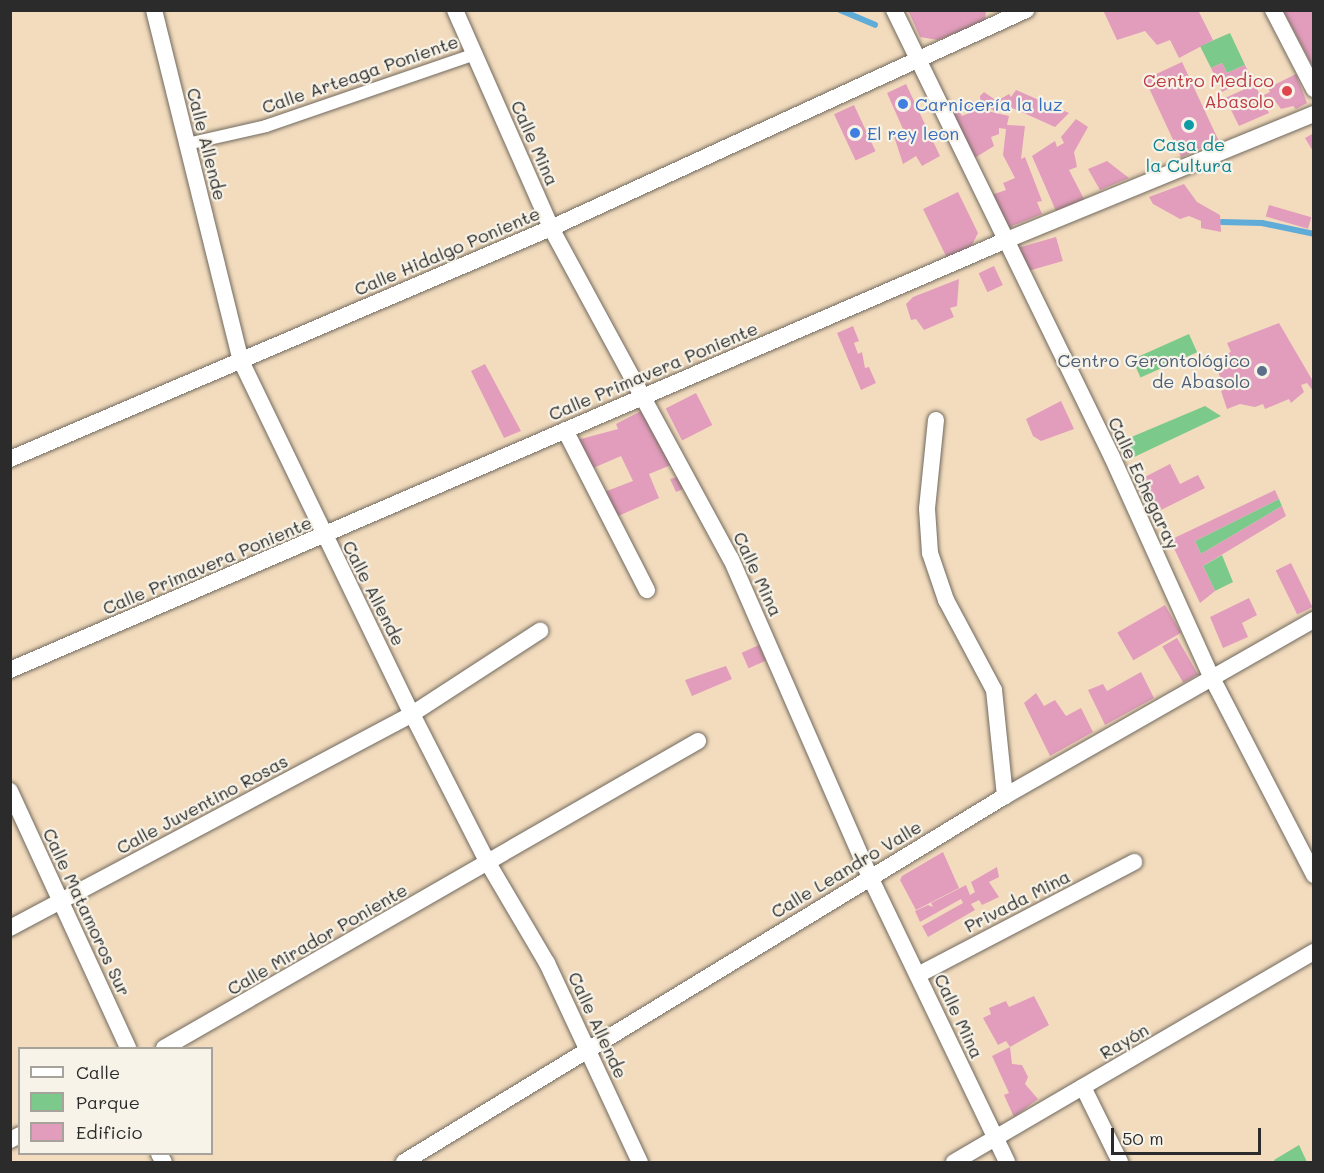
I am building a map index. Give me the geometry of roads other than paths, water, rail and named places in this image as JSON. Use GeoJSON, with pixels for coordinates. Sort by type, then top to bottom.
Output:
{"type":"FeatureCollection","features":[{"type":"Feature","properties":{"kind":"street","name":"Calle Allende"},"geometry":{"type":"LineString","coordinates":[[154,10],[241,361],[412,714],[488,863],[547,963],[640,1162]]}},
{"type":"Feature","properties":{"kind":"street","name":"Calle Mina"},"geometry":{"type":"LineString","coordinates":[[455,10],[551,228],[645,396],[731,559],[870,877],[1007,1162]]}},
{"type":"Feature","properties":{"kind":"street","name":"Calle Echegaray"},"geometry":{"type":"LineString","coordinates":[[894,10],[1004,241],[1112,457],[1212,678],[1314,875]]}},
{"type":"Feature","properties":{"kind":"street","name":"Calle Hidalgo Poniente"},"geometry":{"type":"LineString","coordinates":[[10,459],[551,228],[1026,10]]}},
{"type":"Feature","properties":{"kind":"street"},"geometry":{"type":"LineString","coordinates":[[1273,10],[1314,90]]}},
{"type":"Feature","properties":{"kind":"street","name":"Calle Arteaga Poniente"},"geometry":{"type":"LineString","coordinates":[[187,144],[266,126],[475,54]]}},
{"type":"Feature","properties":{"kind":"street","name":"Calle Primavera Poniente"},"geometry":{"type":"LineString","coordinates":[[10,670],[1004,241],[1314,114]]}},
{"type":"Feature","properties":{"kind":"street"},"geometry":{"type":"LineString","coordinates":[[936,420],[927,509],[930,553],[946,600],[994,690],[1005,796]]}},
{"type":"Feature","properties":{"kind":"street"},"geometry":{"type":"LineString","coordinates":[[565,430],[647,590]]}},
{"type":"Feature","properties":{"kind":"street","name":"Calle Leandro Valle"},"geometry":{"type":"LineString","coordinates":[[404,1162],[1005,796],[1314,620]]}},
{"type":"Feature","properties":{"kind":"street","name":"Calle Juventino Rosas"},"geometry":{"type":"LineString","coordinates":[[10,928],[412,714],[540,631]]}},
{"type":"Feature","properties":{"kind":"street","name":"Calle Mirador Poniente"},"geometry":{"type":"LineString","coordinates":[[166,1047],[698,741]]}},
{"type":"Feature","properties":{"kind":"street","name":"Calle Matamoros Sur"},"geometry":{"type":"LineString","coordinates":[[10,791],[128,1047]]}},
{"type":"Feature","properties":{"kind":"street","name":"Privada Mina"},"geometry":{"type":"LineString","coordinates":[[918,975],[1134,862]]}},
{"type":"Feature","properties":{"kind":"street","name":"Rayón"},"geometry":{"type":"LineString","coordinates":[[954,1162],[1314,952]]}},
{"type":"Feature","properties":{"kind":"street"},"geometry":{"type":"LineString","coordinates":[[1083,1087],[1120,1162]]}},
{"type":"Feature","properties":{"kind":"waterway"},"geometry":{"type":"LineString","coordinates":[[840,10],[875,25]]}},
{"type":"Feature","properties":{"kind":"waterway"},"geometry":{"type":"LineString","coordinates":[[1222,222],[1262,223],[1314,234]]}},
{"type":"Feature","properties":{"kind":"place","name":"Centro Medico Abasolo"},"geometry":{"type":"Point","coordinates":[1287,91]}},
{"type":"Feature","properties":{"kind":"place","name":"Carnicería la luz"},"geometry":{"type":"Point","coordinates":[903,104]}},
{"type":"Feature","properties":{"kind":"place","name":"Casa de la Cultura"},"geometry":{"type":"Point","coordinates":[1189,125]}},
{"type":"Feature","properties":{"kind":"place","name":"El rey leon"},"geometry":{"type":"Point","coordinates":[855,133]}},
{"type":"Feature","properties":{"kind":"place","name":"Centro Gerontológico de Abasolo"},"geometry":{"type":"Point","coordinates":[1262,371]}}]}
